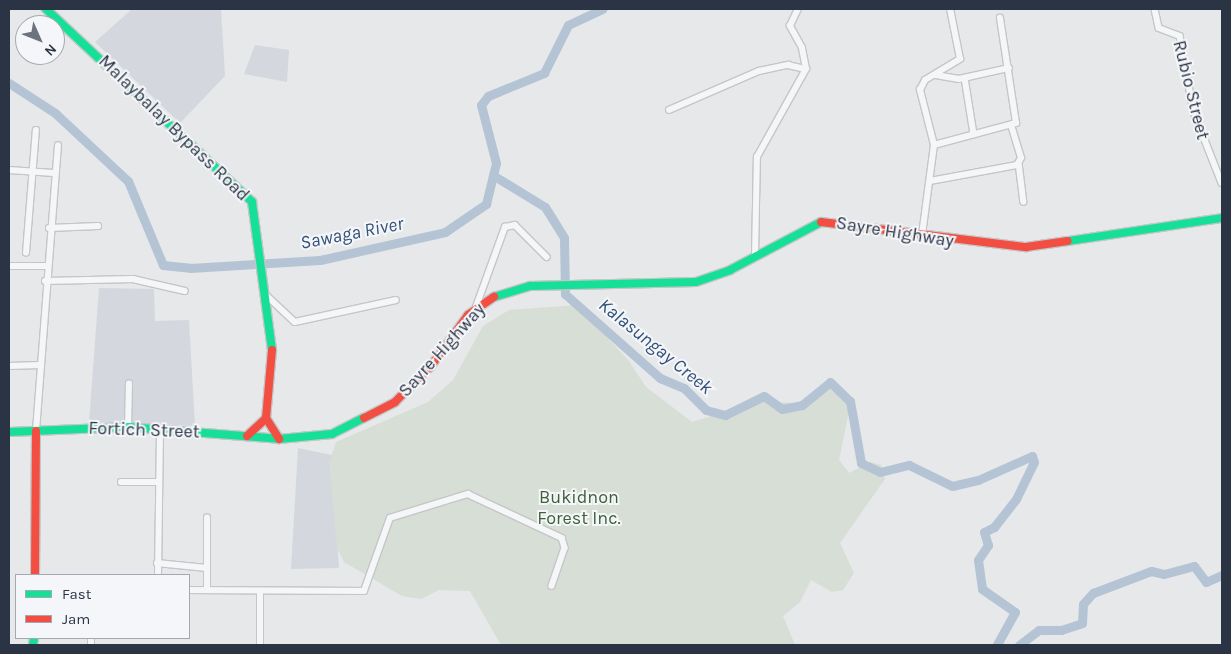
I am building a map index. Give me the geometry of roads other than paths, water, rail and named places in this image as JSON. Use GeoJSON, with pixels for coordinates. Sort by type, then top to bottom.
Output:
{"type":"FeatureCollection","features":[{"type":"Feature","properties":{"kind":"main road","name":"Malaybalay Bypass Road"},"geometry":{"type":"LineString","coordinates":[[46,9],[244,190],[255,207],[263,287],[272,348],[266,418]]}},
{"type":"Feature","properties":{"kind":"main road","name":"Sayre Highway"},"geometry":{"type":"LineString","coordinates":[[278,439],[332,434],[383,410],[422,377],[476,307],[510,290],[554,285],[583,287],[689,283],[721,274],[822,221],[988,246],[1042,246],[1222,218]]}},
{"type":"Feature","properties":{"kind":"main road"},"geometry":{"type":"LineString","coordinates":[[247,436],[266,418],[278,439]]}},
{"type":"Feature","properties":{"kind":"main road","name":"Fortich Street"},"geometry":{"type":"LineString","coordinates":[[9,432],[128,428],[278,439]]}},
{"type":"Feature","properties":{"kind":"main road"},"geometry":{"type":"LineString","coordinates":[[35,574],[36,431]]}},
{"type":"Feature","properties":{"kind":"street"},"geometry":{"type":"LineString","coordinates":[[755,257],[757,157],[806,69],[802,48],[790,26],[798,9]]}},
{"type":"Feature","properties":{"kind":"street"},"geometry":{"type":"LineString","coordinates":[[922,236],[934,145],[920,90],[925,80],[960,59],[950,9]]}},
{"type":"Feature","properties":{"kind":"street","name":"Rubio Street"},"geometry":{"type":"LineString","coordinates":[[1155,9],[1159,28],[1180,36],[1194,112],[1222,183]]}},
{"type":"Feature","properties":{"kind":"street"},"geometry":{"type":"LineString","coordinates":[[934,145],[1011,126],[1018,118],[1000,18]]}},
{"type":"Feature","properties":{"kind":"street"},"geometry":{"type":"LineString","coordinates":[[669,110],[759,71],[788,65],[806,69]]}},
{"type":"Feature","properties":{"kind":"street"},"geometry":{"type":"LineString","coordinates":[[936,75],[965,78],[1009,68]]}},
{"type":"Feature","properties":{"kind":"street"},"geometry":{"type":"LineString","coordinates":[[965,78],[974,134]]}},
{"type":"Feature","properties":{"kind":"street"},"geometry":{"type":"LineString","coordinates":[[1011,126],[1019,163],[1024,202]]}},
{"type":"Feature","properties":{"kind":"street"},"geometry":{"type":"LineString","coordinates":[[26,254],[31,172],[36,130]]}},
{"type":"Feature","properties":{"kind":"street"},"geometry":{"type":"LineString","coordinates":[[36,431],[46,266],[58,146]]}},
{"type":"Feature","properties":{"kind":"street"},"geometry":{"type":"LineString","coordinates":[[930,181],[1019,163]]}},
{"type":"Feature","properties":{"kind":"street"},"geometry":{"type":"LineString","coordinates":[[9,170],[54,173]]}},
{"type":"Feature","properties":{"kind":"street"},"geometry":{"type":"LineString","coordinates":[[476,307],[505,227],[515,225],[547,257]]}},
{"type":"Feature","properties":{"kind":"street"},"geometry":{"type":"LineString","coordinates":[[49,228],[98,226]]}},
{"type":"Feature","properties":{"kind":"street"},"geometry":{"type":"LineString","coordinates":[[9,266],[46,266]]}},
{"type":"Feature","properties":{"kind":"street"},"geometry":{"type":"LineString","coordinates":[[45,282],[133,279],[185,291]]}},
{"type":"Feature","properties":{"kind":"street"},"geometry":{"type":"LineString","coordinates":[[263,287],[295,322],[396,300]]}},
{"type":"Feature","properties":{"kind":"street"},"geometry":{"type":"LineString","coordinates":[[9,366],[39,365]]}},
{"type":"Feature","properties":{"kind":"street"},"geometry":{"type":"LineString","coordinates":[[128,428],[129,384]]}},
{"type":"Feature","properties":{"kind":"street"},"geometry":{"type":"LineString","coordinates":[[158,574],[157,482],[160,429]]}},
{"type":"Feature","properties":{"kind":"street"},"geometry":{"type":"LineString","coordinates":[[120,482],[157,482]]}},
{"type":"Feature","properties":{"kind":"street"},"geometry":{"type":"LineString","coordinates":[[190,590],[362,592],[368,584],[384,524],[390,518],[468,494],[562,538],[565,548],[552,586]]}},
{"type":"Feature","properties":{"kind":"street"},"geometry":{"type":"LineString","coordinates":[[207,518],[207,590]]}},
{"type":"Feature","properties":{"kind":"street"},"geometry":{"type":"LineString","coordinates":[[157,563],[207,568]]}},
{"type":"Feature","properties":{"kind":"street"},"geometry":{"type":"LineString","coordinates":[[260,592],[260,645]]}},
{"type":"Feature","properties":{"kind":"waterway","name":"Sawaga River"},"geometry":{"type":"LineString","coordinates":[[9,83],[55,113],[128,181],[163,265],[190,268],[320,260],[445,232],[486,204],[496,163],[481,105],[488,96],[544,73],[568,25],[603,9]]}},
{"type":"Feature","properties":{"kind":"waterway","name":"Kalasungay Creek"},"geometry":{"type":"LineString","coordinates":[[496,177],[545,207],[564,238],[565,294],[660,378],[684,388],[706,410],[725,415],[764,396],[782,409],[802,405],[830,382],[850,401],[861,463],[880,472],[909,465],[952,486],[978,480],[1032,456],[1034,462],[1016,499],[994,527],[984,532],[988,545],[978,560],[982,589],[1015,612],[997,645]]}},
{"type":"Feature","properties":{"kind":"waterway","name":"Kalasungay Creek"},"geometry":{"type":"LineString","coordinates":[[1019,645],[1039,630],[1061,630],[1082,623],[1083,604],[1093,593],[1151,571],[1164,574],[1194,566],[1206,582],[1222,575]]}},
{"type":"Feature","properties":{"kind":"park label","name":"Bukidnon Forest Inc."},"geometry":{"type":"Point","coordinates":[579,508]}}]}
